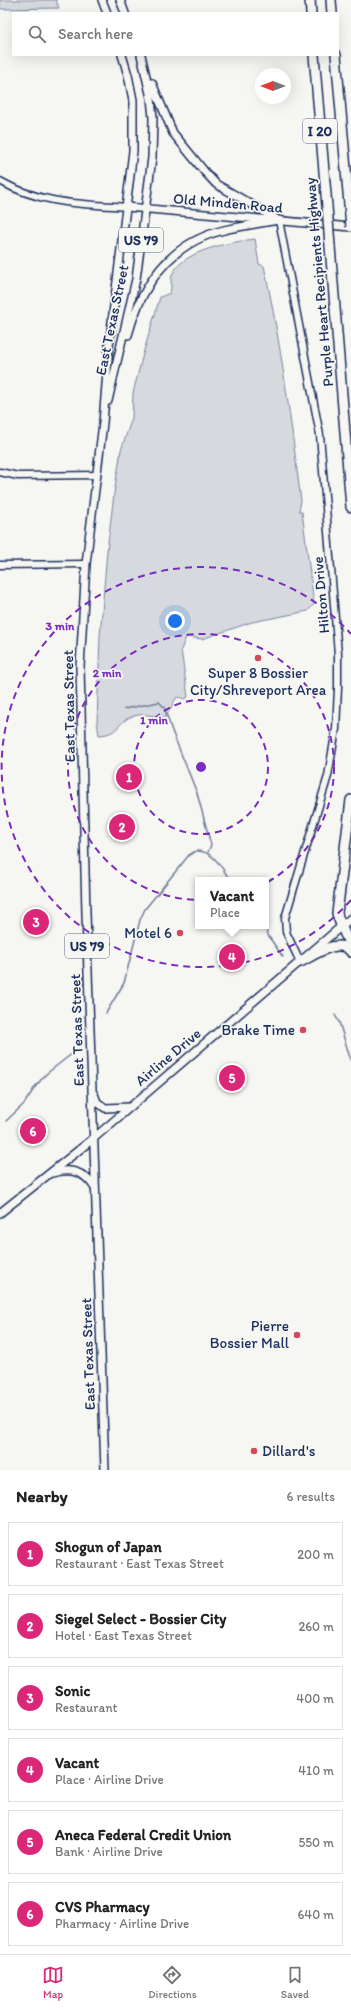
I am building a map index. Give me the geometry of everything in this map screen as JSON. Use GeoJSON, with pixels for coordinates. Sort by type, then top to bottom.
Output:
{"type":"FeatureCollection","features":[{"type":"Feature","properties":{"kind":"highway"},"geometry":{"type":"LineString","coordinates":[[310,0],[311,12]]}},
{"type":"Feature","properties":{"kind":"highway"},"geometry":{"type":"LineString","coordinates":[[331,0],[332,12]]}},
{"type":"Feature","properties":{"kind":"highway","name":"Purple Heart Recipients Highway"},"geometry":{"type":"LineString","coordinates":[[314,56],[351,508]]}},
{"type":"Feature","properties":{"kind":"highway","name":"I 20"},"geometry":{"type":"LineString","coordinates":[[336,56],[351,227]]}},
{"type":"Feature","properties":{"kind":"highway"},"geometry":{"type":"LineString","coordinates":[[351,800],[337,913],[351,950]]}},
{"type":"Feature","properties":{"kind":"highway"},"geometry":{"type":"LineString","coordinates":[[300,962],[338,945],[345,946],[351,950]]}},
{"type":"Feature","properties":{"kind":"main road"},"geometry":{"type":"LineString","coordinates":[[102,0],[107,12]]}},
{"type":"Feature","properties":{"kind":"main road"},"geometry":{"type":"LineString","coordinates":[[120,0],[123,12]]}},
{"type":"Feature","properties":{"kind":"main road","name":"East Texas Street"},"geometry":{"type":"LineString","coordinates":[[105,1470],[80,695],[82,621],[86,564],[103,423],[107,368],[133,151],[134,116],[131,87],[122,56]]}},
{"type":"Feature","properties":{"kind":"main road"},"geometry":{"type":"LineString","coordinates":[[141,56],[163,112],[173,133],[186,151],[216,184],[279,220]]}},
{"type":"Feature","properties":{"kind":"main road","name":"East Texas Street"},"geometry":{"type":"LineString","coordinates":[[103,423],[136,279],[152,158],[153,118],[148,79],[141,56]]}},
{"type":"Feature","properties":{"kind":"main road","name":"Old Minden Road"},"geometry":{"type":"LineString","coordinates":[[127,206],[351,227]]}},
{"type":"Feature","properties":{"kind":"main road"},"geometry":{"type":"LineString","coordinates":[[110,391],[138,305],[153,277],[167,261],[188,245],[213,234],[279,220]]}},
{"type":"Feature","properties":{"kind":"main road","name":"Airline Drive"},"geometry":{"type":"LineString","coordinates":[[0,1213],[94,1138],[351,918]]}},
{"type":"Feature","properties":{"kind":"main road"},"geometry":{"type":"LineString","coordinates":[[92,1091],[97,1102],[105,1108],[130,1106]]}},
{"type":"Feature","properties":{"kind":"main road"},"geometry":{"type":"LineString","coordinates":[[50,1173],[66,1170],[77,1171],[88,1178],[95,1188]]}},
{"type":"Feature","properties":{"kind":"street"},"geometry":{"type":"LineString","coordinates":[[0,181],[25,194],[40,198],[77,204],[127,206]]}},
{"type":"Feature","properties":{"kind":"street","name":"Hilton Drive"},"geometry":{"type":"LineString","coordinates":[[279,220],[320,435],[338,654],[336,729],[328,776],[286,918],[286,932],[300,962]]}},
{"type":"Feature","properties":{"kind":"street"},"geometry":{"type":"LineString","coordinates":[[0,472],[18,476],[97,475]]}},
{"type":"Feature","properties":{"kind":"street"},"geometry":{"type":"LineString","coordinates":[[0,565],[86,564]]}},
{"type":"Feature","properties":{"kind":"shaded area"},"geometry":{"type":"Polygon","coordinates":[[[0,0],[56,0],[59,8],[0,9],[0,0]]]}},
{"type":"Feature","properties":{"kind":"shaded area"},"geometry":{"type":"Polygon","coordinates":[[[255,239],[259,264],[264,266],[281,353],[301,501],[299,511],[302,512],[314,604],[308,611],[252,622],[202,639],[186,637],[181,650],[188,697],[185,699],[179,697],[176,698],[166,717],[144,715],[135,716],[126,719],[111,733],[99,735],[97,722],[100,636],[107,551],[114,494],[121,450],[132,418],[133,393],[160,297],[170,293],[172,275],[177,266],[186,259],[197,253],[221,245],[255,239]]]}},
{"type":"Feature","properties":{"kind":"waterway"},"geometry":{"type":"LineString","coordinates":[[124,709],[159,702],[164,707],[197,793],[211,845],[208,852]]}},
{"type":"Feature","properties":{"kind":"waterway"},"geometry":{"type":"LineString","coordinates":[[106,1013],[124,983],[140,920],[145,909],[189,855],[196,851],[207,853],[220,865],[228,877]]}},
{"type":"Feature","properties":{"kind":"waterway"},"geometry":{"type":"LineString","coordinates":[[265,929],[283,957]]}},
{"type":"Feature","properties":{"kind":"waterway"},"geometry":{"type":"LineString","coordinates":[[335,1015],[339,1022],[351,1061]]}},
{"type":"Feature","properties":{"kind":"waterway"},"geometry":{"type":"LineString","coordinates":[[6,1121],[24,1104],[46,1074],[73,1053]]}},
{"type":"Feature","properties":{"kind":"place","name":"Super 8 Bossier City/Shreveport Area"},"geometry":{"type":"Point","coordinates":[258,658]}},
{"type":"Feature","properties":{"kind":"place","name":"Shogun of Japan"},"geometry":{"type":"Point","coordinates":[129,777]}},
{"type":"Feature","properties":{"kind":"place","name":"Siegel Select - Bossier City"},"geometry":{"type":"Point","coordinates":[122,827]}},
{"type":"Feature","properties":{"kind":"place","name":"Sonic"},"geometry":{"type":"Point","coordinates":[36,922]}},
{"type":"Feature","properties":{"kind":"place","name":"Motel 6"},"geometry":{"type":"Point","coordinates":[180,933]}},
{"type":"Feature","properties":{"kind":"place","name":"Vacant"},"geometry":{"type":"Point","coordinates":[232,957]}},
{"type":"Feature","properties":{"kind":"place","name":"Brake Time"},"geometry":{"type":"Point","coordinates":[303,1030]}},
{"type":"Feature","properties":{"kind":"place","name":"Aneca Federal Credit Union"},"geometry":{"type":"Point","coordinates":[232,1078]}},
{"type":"Feature","properties":{"kind":"place","name":"CVS Pharmacy"},"geometry":{"type":"Point","coordinates":[33,1131]}},
{"type":"Feature","properties":{"kind":"place","name":"Pierre Bossier Mall"},"geometry":{"type":"Point","coordinates":[297,1335]}},
{"type":"Feature","properties":{"kind":"place","name":"Dillard's"},"geometry":{"type":"Point","coordinates":[254,1451]}}]}
